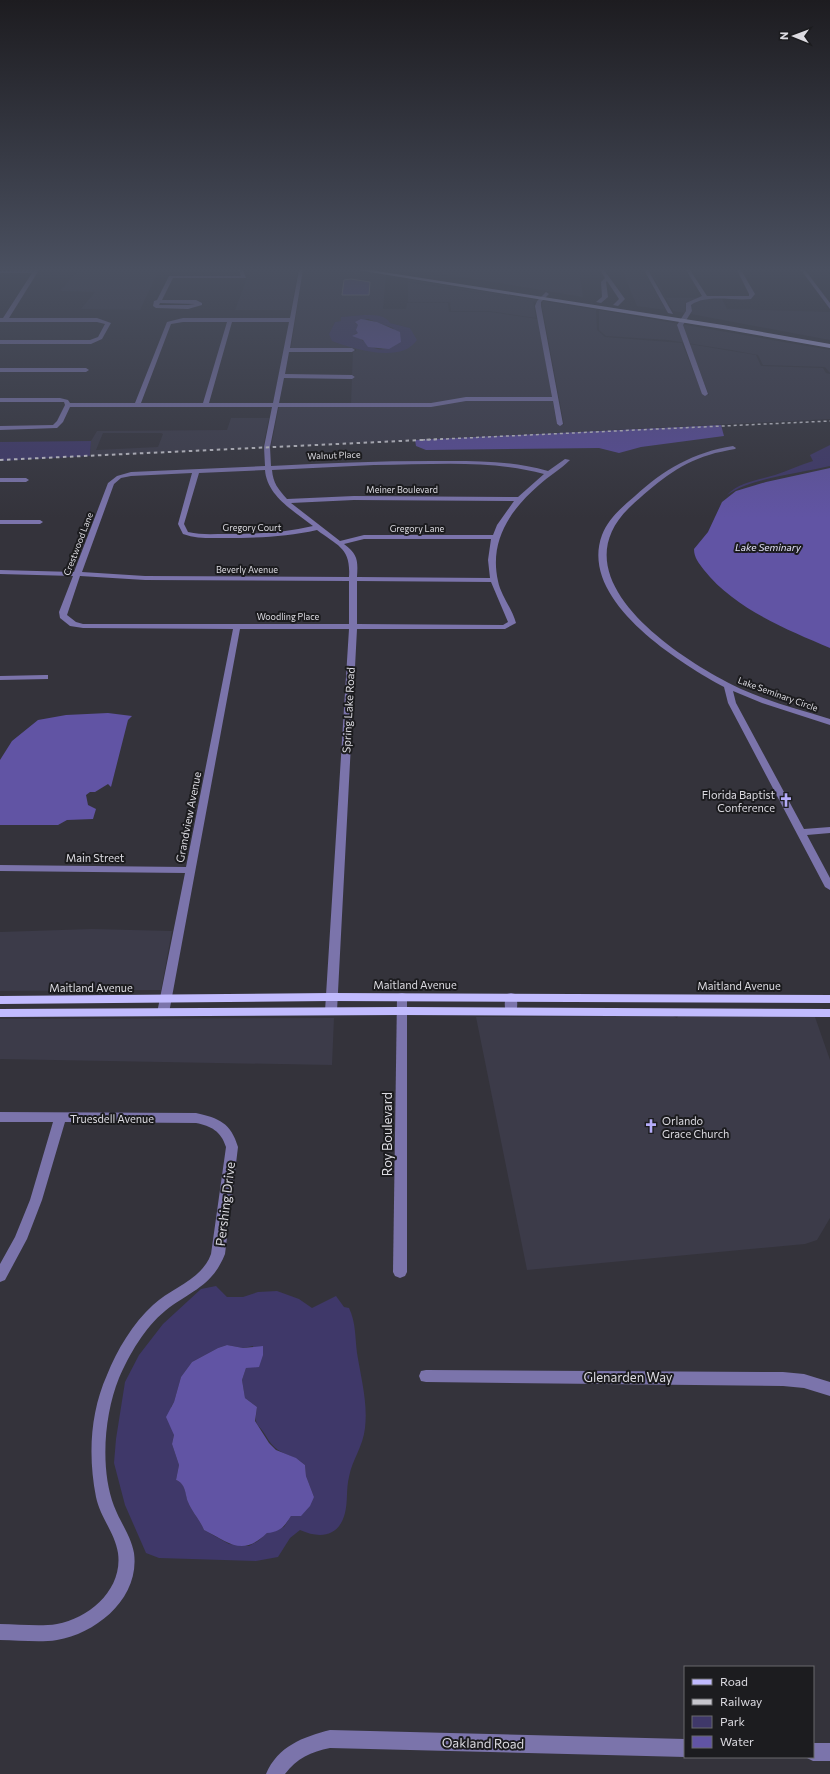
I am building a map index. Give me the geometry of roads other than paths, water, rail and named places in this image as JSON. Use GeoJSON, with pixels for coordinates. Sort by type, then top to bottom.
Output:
{"type":"FeatureCollection","features":[{"type":"Feature","properties":{"kind":"main road","name":"Maitland Avenue"},"geometry":{"type":"LineString","coordinates":[[0,1000],[166,1000],[331,997],[830,999]]}},
{"type":"Feature","properties":{"kind":"main road"},"geometry":{"type":"LineString","coordinates":[[648,998],[674,1012]]}},
{"type":"Feature","properties":{"kind":"main road"},"geometry":{"type":"LineString","coordinates":[[0,1013],[511,1011],[830,1013]]}},
{"type":"Feature","properties":{"kind":"street"},"geometry":{"type":"LineString","coordinates":[[137,405],[157,353]]}},
{"type":"Feature","properties":{"kind":"street"},"geometry":{"type":"LineString","coordinates":[[205,405],[220,353]]}},
{"type":"Feature","properties":{"kind":"street","name":"Spring Lake Road"},"geometry":{"type":"LineString","coordinates":[[286,353],[267,447],[268,467],[272,486],[285,500],[340,543],[353,557],[354,567],[353,627],[331,1011]]}},
{"type":"Feature","properties":{"kind":"street"},"geometry":{"type":"LineString","coordinates":[[546,353],[560,424]]}},
{"type":"Feature","properties":{"kind":"street"},"geometry":{"type":"LineString","coordinates":[[690,353],[706,394]]}},
{"type":"Feature","properties":{"kind":"street"},"geometry":{"type":"LineString","coordinates":[[0,370],[86,370]]}},
{"type":"Feature","properties":{"kind":"street"},"geometry":{"type":"LineString","coordinates":[[282,376],[352,376]]}},
{"type":"Feature","properties":{"kind":"street"},"geometry":{"type":"LineString","coordinates":[[68,405],[431,405],[450,403],[466,399],[554,399]]}},
{"type":"Feature","properties":{"kind":"street"},"geometry":{"type":"LineString","coordinates":[[0,400],[60,400],[66,401],[68,405]]}},
{"type":"Feature","properties":{"kind":"street"},"geometry":{"type":"LineString","coordinates":[[0,428],[54,427],[60,422],[68,405]]}},
{"type":"Feature","properties":{"kind":"street","name":"Lake Seminary Circle"},"geometry":{"type":"LineString","coordinates":[[732,448],[716,450],[685,463],[649,485],[618,514],[605,537],[603,555],[604,569],[608,583],[624,606],[668,649],[728,686],[770,703],[830,722]]}},
{"type":"Feature","properties":{"kind":"street"},"geometry":{"type":"LineString","coordinates":[[494,580],[491,563],[495,537],[503,520],[519,499],[549,473],[567,460]]}},
{"type":"Feature","properties":{"kind":"street","name":"Walnut Place"},"geometry":{"type":"LineString","coordinates":[[119,476],[131,474],[268,467],[374,463],[498,463],[523,466],[549,473]]}},
{"type":"Feature","properties":{"kind":"street","name":"Gregory Court"},"geometry":{"type":"LineString","coordinates":[[196,471],[181,524],[185,533],[200,535],[272,537],[295,534],[319,527]]}},
{"type":"Feature","properties":{"kind":"street","name":"Crestwood Lane"},"geometry":{"type":"LineString","coordinates":[[67,621],[63,612],[76,575],[111,483],[119,476]]}},
{"type":"Feature","properties":{"kind":"street"},"geometry":{"type":"LineString","coordinates":[[0,480],[26,480]]}},
{"type":"Feature","properties":{"kind":"street","name":"Meiner Boulevard"},"geometry":{"type":"LineString","coordinates":[[285,500],[354,498],[519,499]]}},
{"type":"Feature","properties":{"kind":"street"},"geometry":{"type":"LineString","coordinates":[[0,522],[40,522]]}},
{"type":"Feature","properties":{"kind":"street","name":"Gregory Lane"},"geometry":{"type":"LineString","coordinates":[[340,543],[357,538],[372,537],[495,537]]}},
{"type":"Feature","properties":{"kind":"street","name":"Beverly Avenue"},"geometry":{"type":"LineString","coordinates":[[0,572],[107,575],[145,578],[494,580]]}},
{"type":"Feature","properties":{"kind":"street","name":"Woodling Place"},"geometry":{"type":"LineString","coordinates":[[67,621],[83,626],[498,628],[510,626],[511,619],[499,595],[494,580]]}},
{"type":"Feature","properties":{"kind":"street","name":"Grandview Avenue"},"geometry":{"type":"LineString","coordinates":[[163,1013],[237,626]]}},
{"type":"Feature","properties":{"kind":"street"},"geometry":{"type":"LineString","coordinates":[[0,678],[45,677]]}},
{"type":"Feature","properties":{"kind":"street"},"geometry":{"type":"LineString","coordinates":[[728,686],[732,703],[830,887]]}},
{"type":"Feature","properties":{"kind":"street"},"geometry":{"type":"LineString","coordinates":[[801,832],[830,830]]}},
{"type":"Feature","properties":{"kind":"street","name":"Main Street"},"geometry":{"type":"LineString","coordinates":[[0,868],[190,870]]}},
{"type":"Feature","properties":{"kind":"street","name":"Roy Boulevard"},"geometry":{"type":"LineString","coordinates":[[400,1272],[402,997]]}},
{"type":"Feature","properties":{"kind":"street"},"geometry":{"type":"LineString","coordinates":[[511,997],[511,1011]]}},
{"type":"Feature","properties":{"kind":"street","name":"Truesdell Avenue"},"geometry":{"type":"LineString","coordinates":[[0,1117],[196,1118],[213,1122],[221,1127]]}},
{"type":"Feature","properties":{"kind":"street"},"geometry":{"type":"LineString","coordinates":[[0,1276],[21,1239],[36,1200],[60,1118]]}},
{"type":"Feature","properties":{"kind":"street","name":"Pershing Drive"},"geometry":{"type":"LineString","coordinates":[[0,1632],[57,1632],[80,1626],[101,1611],[119,1593],[124,1582],[126,1577],[126,1553],[104,1499],[98,1463],[99,1424],[110,1383],[132,1342],[158,1309],[211,1269],[218,1254],[232,1147],[230,1137],[221,1127]]}},
{"type":"Feature","properties":{"kind":"street","name":"Glenarden Way"},"geometry":{"type":"LineString","coordinates":[[426,1376],[783,1379],[804,1381],[830,1389]]}},
{"type":"Feature","properties":{"kind":"street","name":"Oakland Road"},"geometry":{"type":"LineString","coordinates":[[275,1774],[285,1758],[304,1745],[330,1739],[684,1748]]}},
{"type":"Feature","properties":{"kind":"street"},"geometry":{"type":"LineString","coordinates":[[814,1752],[830,1752]]}},
{"type":"Feature","properties":{"kind":"water","name":"Lake Seminary"},"geometry":{"type":"Polygon","coordinates":[[[830,468],[830,648],[779,625],[746,607],[717,584],[704,570],[696,558],[694,549],[708,532],[722,502],[736,491],[766,482],[830,468]]]}},
{"type":"Feature","properties":{"kind":"water"},"geometry":{"type":"Polygon","coordinates":[[[108,713],[132,716],[128,720],[111,787],[108,784],[95,792],[90,792],[86,795],[88,805],[96,809],[93,819],[67,820],[58,825],[0,825],[0,760],[12,741],[38,720],[66,715],[108,713]]]}},
{"type":"Feature","properties":{"kind":"water"},"geometry":{"type":"Polygon","coordinates":[[[227,1345],[243,1348],[263,1346],[263,1355],[259,1367],[246,1368],[242,1380],[245,1398],[257,1407],[255,1421],[269,1443],[276,1450],[296,1458],[305,1465],[306,1476],[314,1497],[310,1506],[301,1516],[291,1516],[284,1526],[278,1530],[267,1533],[258,1540],[243,1546],[229,1543],[204,1530],[188,1502],[182,1484],[176,1480],[179,1465],[172,1444],[174,1435],[166,1417],[174,1402],[181,1377],[192,1362],[218,1348],[227,1345]]]}},
{"type":"Feature","properties":{"kind":"railway"},"geometry":{"type":"LineString","coordinates":[[422,440],[830,421]]}},
{"type":"Feature","properties":{"kind":"railway"},"geometry":{"type":"LineString","coordinates":[[0,460],[443,439]]}},
{"type":"Feature","properties":{"kind":"place","name":"Florida Baptist Conference"},"geometry":{"type":"Point","coordinates":[786,800]}},
{"type":"Feature","properties":{"kind":"place","name":"Orlando Grace Church"},"geometry":{"type":"Point","coordinates":[651,1126]}}]}
